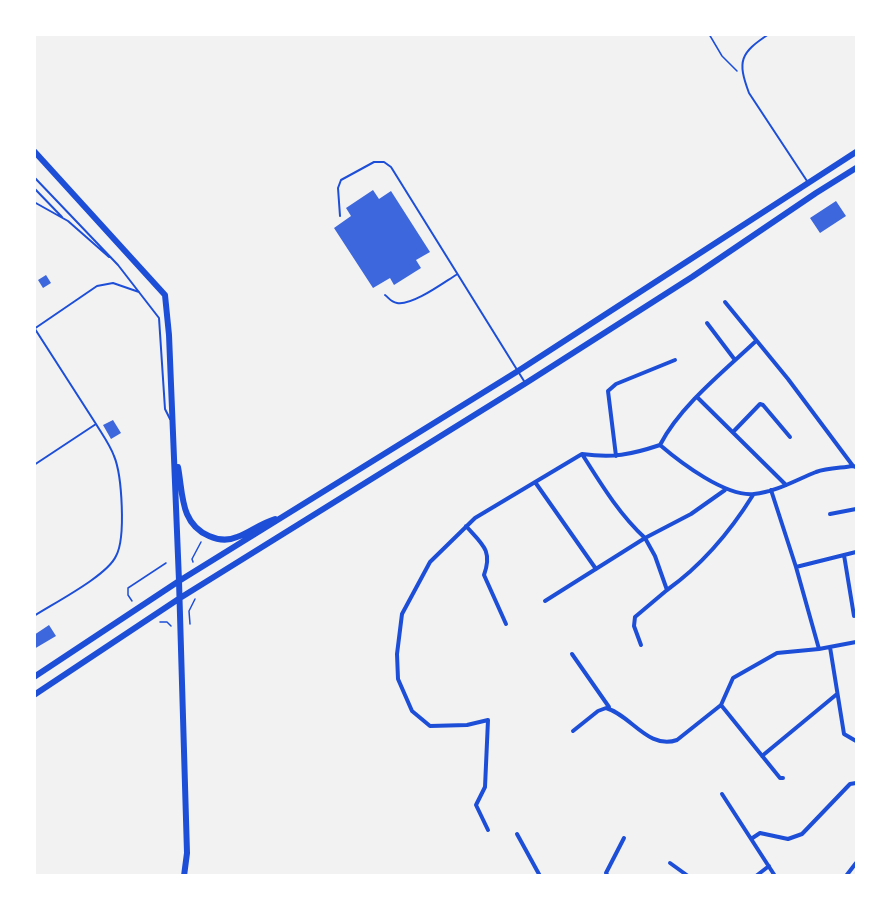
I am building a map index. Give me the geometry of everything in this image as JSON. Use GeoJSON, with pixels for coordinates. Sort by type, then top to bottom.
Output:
{"type":"FeatureCollection","features":[{"type":"Feature","properties":{"kind":"main road"},"geometry":{"type":"LineString","coordinates":[[34,151],[165,295],[180,598],[187,853],[184,876]]}},
{"type":"Feature","properties":{"kind":"main road"},"geometry":{"type":"LineString","coordinates":[[34,677],[179,581],[518,371],[856,152]]}},
{"type":"Feature","properties":{"kind":"main road"},"geometry":{"type":"LineString","coordinates":[[34,695],[180,598],[692,277],[856,168]]}},
{"type":"Feature","properties":{"kind":"main road"},"geometry":{"type":"LineString","coordinates":[[174,452],[187,515],[196,528],[206,534],[223,540],[235,538],[261,523],[283,517]]}},
{"type":"Feature","properties":{"kind":"street"},"geometry":{"type":"LineString","coordinates":[[660,445],[679,461],[725,490],[753,495],[817,472],[855,467],[788,379],[725,302]]}},
{"type":"Feature","properties":{"kind":"street"},"geometry":{"type":"LineString","coordinates":[[707,323],[735,360]]}},
{"type":"Feature","properties":{"kind":"street"},"geometry":{"type":"LineString","coordinates":[[488,830],[477,805],[485,787],[488,720],[467,724],[430,726],[412,711],[398,679],[397,654],[402,614],[430,562],[475,518],[582,454],[609,458],[660,445],[668,430],[697,397],[756,341]]}},
{"type":"Feature","properties":{"kind":"street"},"geometry":{"type":"LineString","coordinates":[[616,456],[608,391],[616,384],[675,360]]}},
{"type":"Feature","properties":{"kind":"street"},"geometry":{"type":"LineString","coordinates":[[697,397],[786,485]]}},
{"type":"Feature","properties":{"kind":"street"},"geometry":{"type":"LineString","coordinates":[[733,432],[760,404],[790,436]]}},
{"type":"Feature","properties":{"kind":"street"},"geometry":{"type":"LineString","coordinates":[[582,454],[629,524],[645,538],[655,556],[667,590]]}},
{"type":"Feature","properties":{"kind":"street"},"geometry":{"type":"LineString","coordinates":[[535,482],[596,569]]}},
{"type":"Feature","properties":{"kind":"street"},"geometry":{"type":"LineString","coordinates":[[545,601],[645,538],[691,514],[725,490]]}},
{"type":"Feature","properties":{"kind":"street"},"geometry":{"type":"LineString","coordinates":[[771,490],[819,649]]}},
{"type":"Feature","properties":{"kind":"street"},"geometry":{"type":"LineString","coordinates":[[641,645],[634,626],[635,617],[702,562],[753,495]]}},
{"type":"Feature","properties":{"kind":"street"},"geometry":{"type":"LineString","coordinates":[[830,514],[856,509]]}},
{"type":"Feature","properties":{"kind":"street"},"geometry":{"type":"LineString","coordinates":[[466,526],[488,552],[489,562],[484,575],[506,624]]}},
{"type":"Feature","properties":{"kind":"street"},"geometry":{"type":"LineString","coordinates":[[796,567],[856,552]]}},
{"type":"Feature","properties":{"kind":"street"},"geometry":{"type":"LineString","coordinates":[[844,555],[854,616]]}},
{"type":"Feature","properties":{"kind":"street"},"geometry":{"type":"LineString","coordinates":[[572,654],[611,709],[656,741],[670,742],[677,740],[721,705],[733,678],[777,653],[819,649],[855,642]]}},
{"type":"Feature","properties":{"kind":"street"},"geometry":{"type":"LineString","coordinates":[[830,647],[844,734],[856,741]]}},
{"type":"Feature","properties":{"kind":"street"},"geometry":{"type":"LineString","coordinates":[[762,756],[837,694]]}},
{"type":"Feature","properties":{"kind":"street"},"geometry":{"type":"LineString","coordinates":[[721,705],[780,778],[783,778]]}},
{"type":"Feature","properties":{"kind":"street"},"geometry":{"type":"LineString","coordinates":[[573,731],[598,711],[611,709]]}},
{"type":"Feature","properties":{"kind":"street"},"geometry":{"type":"LineString","coordinates":[[751,838],[760,833],[789,839],[802,834],[850,784],[856,783]]}},
{"type":"Feature","properties":{"kind":"street"},"geometry":{"type":"LineString","coordinates":[[722,794],[775,876]]}},
{"type":"Feature","properties":{"kind":"street"},"geometry":{"type":"LineString","coordinates":[[517,834],[540,876]]}},
{"type":"Feature","properties":{"kind":"street"},"geometry":{"type":"LineString","coordinates":[[608,876],[606,873],[624,838]]}},
{"type":"Feature","properties":{"kind":"street"},"geometry":{"type":"LineString","coordinates":[[670,863],[688,876]]}},
{"type":"Feature","properties":{"kind":"street"},"geometry":{"type":"LineString","coordinates":[[846,876],[856,863]]}},
{"type":"Feature","properties":{"kind":"street"},"geometry":{"type":"LineString","coordinates":[[756,876],[769,866]]}},
{"type":"Feature","properties":{"kind":"lane"},"geometry":{"type":"LineString","coordinates":[[769,34],[749,47],[742,66],[743,78],[749,93],[808,182]]}},
{"type":"Feature","properties":{"kind":"lane"},"geometry":{"type":"LineString","coordinates":[[340,216],[338,188],[341,180],[375,162],[384,162],[391,166],[526,383]]}},
{"type":"Feature","properties":{"kind":"lane"},"geometry":{"type":"LineString","coordinates":[[34,177],[118,265],[159,318],[165,409],[173,425]]}},
{"type":"Feature","properties":{"kind":"lane"},"geometry":{"type":"LineString","coordinates":[[34,188],[64,219],[118,265]]}},
{"type":"Feature","properties":{"kind":"lane"},"geometry":{"type":"LineString","coordinates":[[34,202],[64,219]]}},
{"type":"Feature","properties":{"kind":"lane"},"geometry":{"type":"LineString","coordinates":[[385,295],[392,301],[403,303],[457,274]]}},
{"type":"Feature","properties":{"kind":"lane"},"geometry":{"type":"LineString","coordinates":[[34,616],[100,574],[116,556],[122,525],[122,494],[115,456],[35,329],[97,286],[113,283],[139,292]]}},
{"type":"Feature","properties":{"kind":"lane"},"geometry":{"type":"LineString","coordinates":[[34,465],[96,424]]}},
{"type":"Feature","properties":{"kind":"path"},"geometry":{"type":"LineString","coordinates":[[708,34],[722,56],[743,78]]}},
{"type":"Feature","properties":{"kind":"path"},"geometry":{"type":"LineString","coordinates":[[188,560],[192,559],[201,542]]}},
{"type":"Feature","properties":{"kind":"path"},"geometry":{"type":"LineString","coordinates":[[132,602],[128,595],[128,588],[166,563]]}},
{"type":"Feature","properties":{"kind":"path"},"geometry":{"type":"LineString","coordinates":[[190,624],[189,610],[196,598],[201,595]]}},
{"type":"Feature","properties":{"kind":"path"},"geometry":{"type":"LineString","coordinates":[[158,622],[167,621],[171,626]]}},
{"type":"Feature","properties":{"kind":"building"},"geometry":{"type":"Polygon","coordinates":[[[373,190],[379,199],[391,191],[430,252],[416,260],[421,268],[394,285],[390,278],[373,288],[334,228],[351,216],[346,208],[373,190]]]}},
{"type":"Feature","properties":{"kind":"building"},"geometry":{"type":"Polygon","coordinates":[[[836,201],[846,216],[820,233],[810,218],[836,201]]]}},
{"type":"Feature","properties":{"kind":"building"},"geometry":{"type":"Polygon","coordinates":[[[46,275],[51,283],[43,288],[38,280],[46,275]]]}},
{"type":"Feature","properties":{"kind":"building"},"geometry":{"type":"Polygon","coordinates":[[[113,420],[121,433],[111,439],[103,425],[113,420]]]}},
{"type":"Feature","properties":{"kind":"building"},"geometry":{"type":"Polygon","coordinates":[[[49,625],[56,636],[34,649],[34,635],[49,625]]]}}]}
